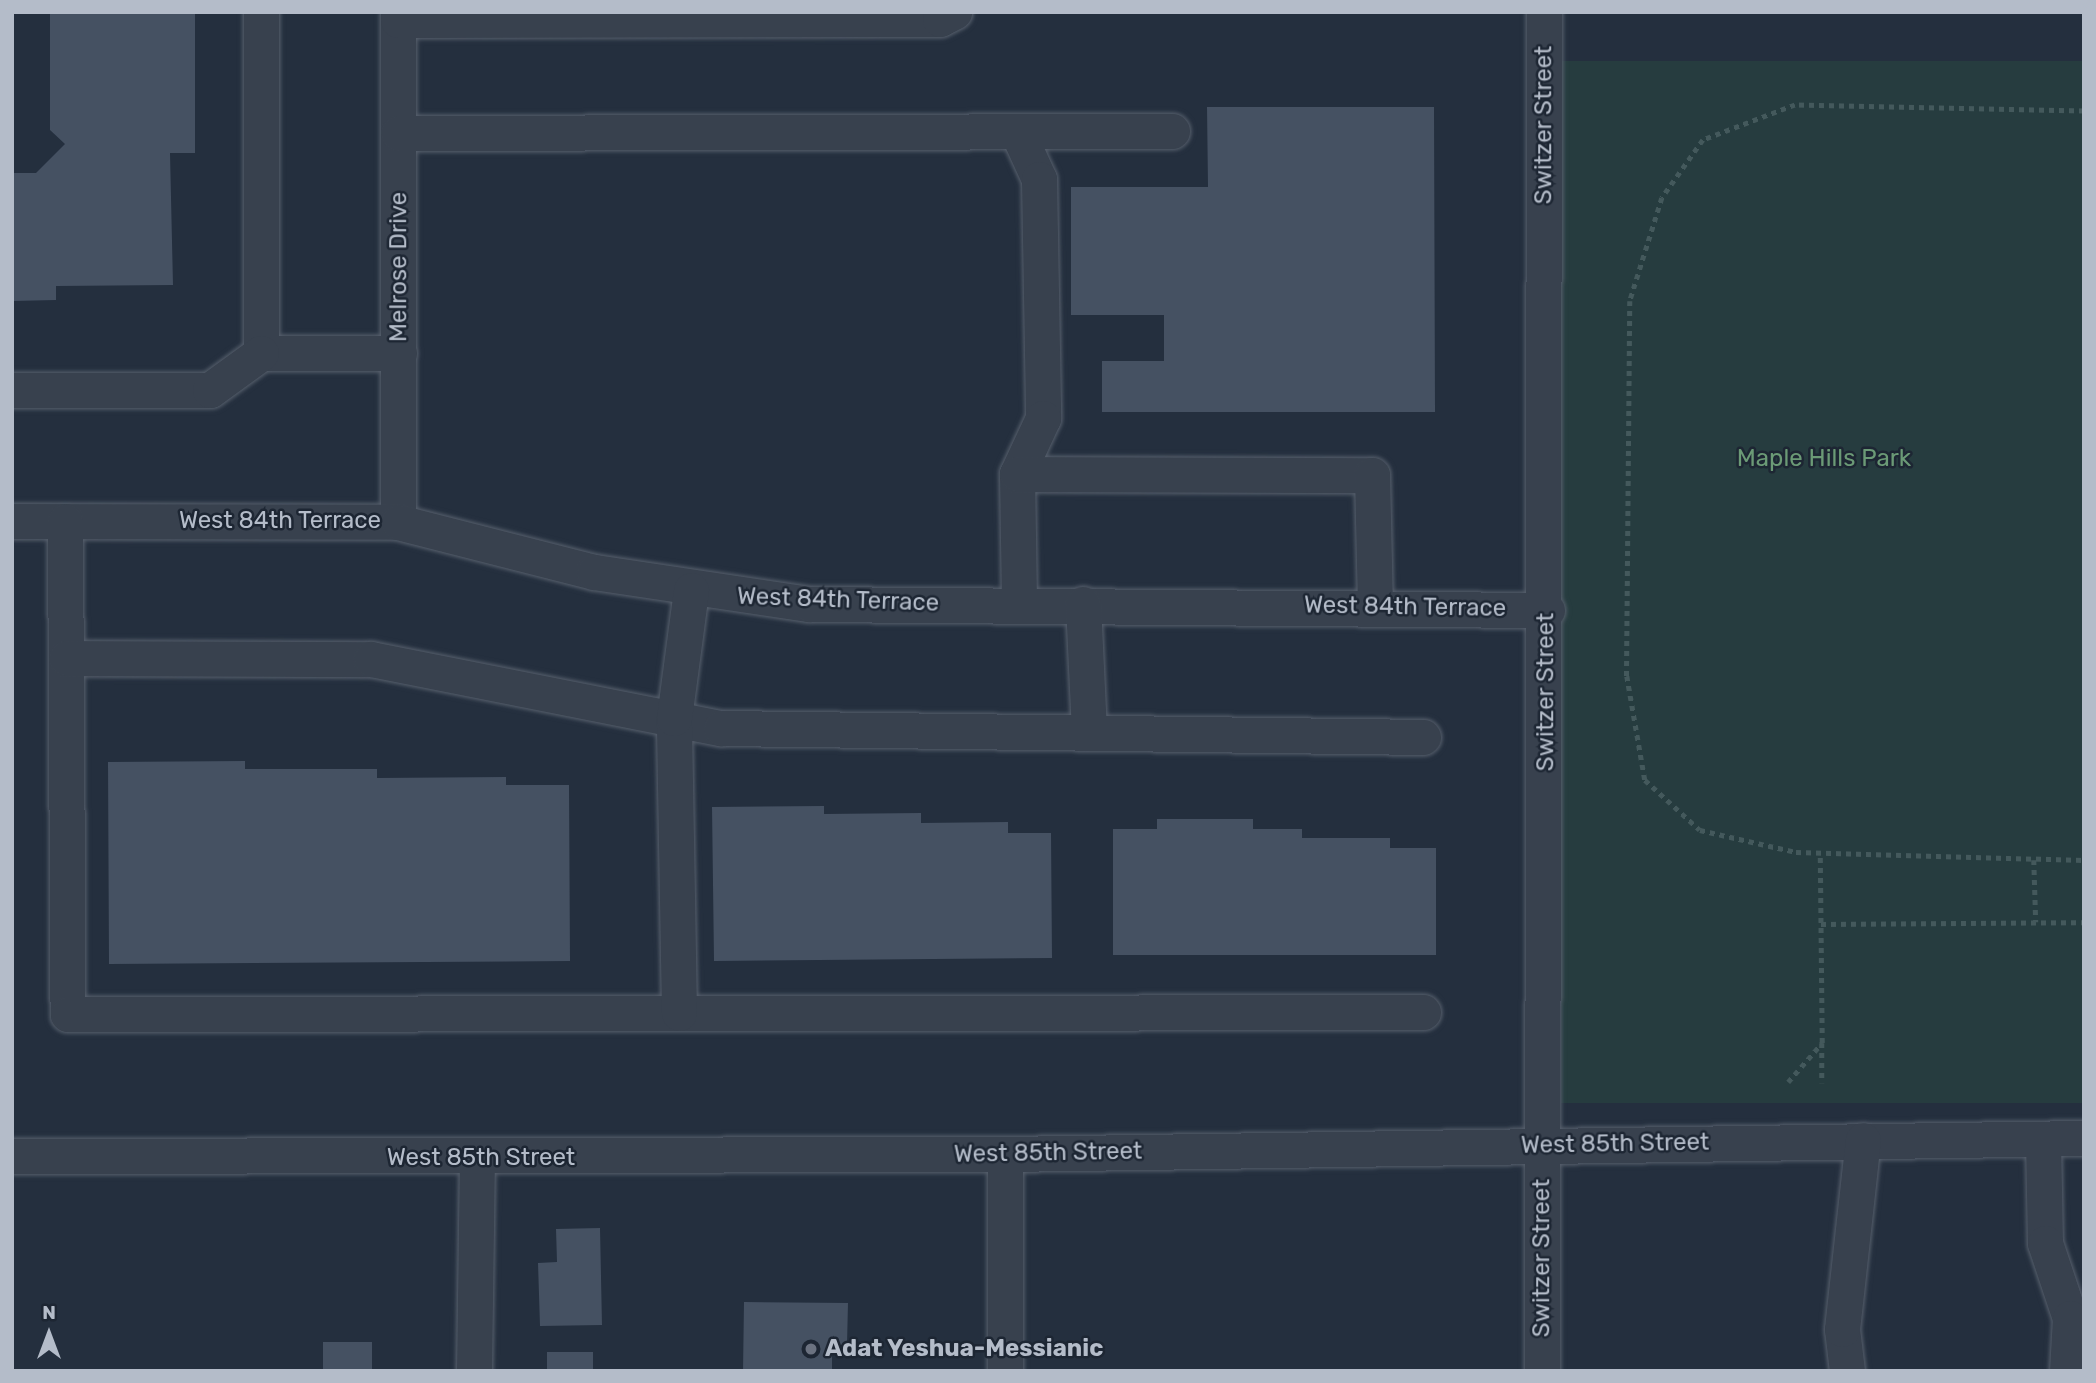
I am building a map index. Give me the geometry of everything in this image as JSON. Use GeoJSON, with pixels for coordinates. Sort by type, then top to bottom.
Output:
{"type":"FeatureCollection","features":[{"type":"Feature","properties":{"kind":"street"},"geometry":{"type":"LineString","coordinates":[[261,12],[261,353]]}},
{"type":"Feature","properties":{"kind":"street"},"geometry":{"type":"LineString","coordinates":[[398,16],[940,19],[954,12]]}},
{"type":"Feature","properties":{"kind":"street","name":"Switzer Street"},"geometry":{"type":"LineString","coordinates":[[1542,1371],[1547,610],[1544,12]]}},
{"type":"Feature","properties":{"kind":"street","name":"Melrose Drive"},"geometry":{"type":"LineString","coordinates":[[398,16],[398,522]]}},
{"type":"Feature","properties":{"kind":"street"},"geometry":{"type":"LineString","coordinates":[[1017,131],[1039,179],[1043,418],[1017,474],[1019,604]]}},
{"type":"Feature","properties":{"kind":"street"},"geometry":{"type":"LineString","coordinates":[[398,133],[1172,131]]}},
{"type":"Feature","properties":{"kind":"street"},"geometry":{"type":"LineString","coordinates":[[12,390],[210,390],[261,353],[399,353]]}},
{"type":"Feature","properties":{"kind":"street"},"geometry":{"type":"LineString","coordinates":[[1017,474],[1371,475],[1375,604]]}},
{"type":"Feature","properties":{"kind":"street","name":"West 84th Terrace"},"geometry":{"type":"LineString","coordinates":[[12,521],[398,522],[691,590],[809,604],[1375,604],[1547,610]]}},
{"type":"Feature","properties":{"kind":"street"},"geometry":{"type":"LineString","coordinates":[[65,521],[68,1014],[1423,1012]]}},
{"type":"Feature","properties":{"kind":"street"},"geometry":{"type":"LineString","coordinates":[[679,1013],[674,718],[691,590]]}},
{"type":"Feature","properties":{"kind":"street"},"geometry":{"type":"LineString","coordinates":[[1083,604],[1089,733]]}},
{"type":"Feature","properties":{"kind":"street"},"geometry":{"type":"LineString","coordinates":[[66,658],[371,659],[721,728],[1423,737]]}},
{"type":"Feature","properties":{"kind":"street","name":"West 85th Street"},"geometry":{"type":"LineString","coordinates":[[12,1156],[477,1158],[1005,1154],[2084,1138]]}},
{"type":"Feature","properties":{"kind":"street"},"geometry":{"type":"LineString","coordinates":[[2043,1139],[2045,1243],[2070,1318],[2067,1371]]}},
{"type":"Feature","properties":{"kind":"street"},"geometry":{"type":"LineString","coordinates":[[1847,1371],[1842,1329],[1863,1140]]}},
{"type":"Feature","properties":{"kind":"street"},"geometry":{"type":"LineString","coordinates":[[1005,1154],[1005,1371]]}},
{"type":"Feature","properties":{"kind":"street"},"geometry":{"type":"LineString","coordinates":[[474,1371],[477,1158]]}},
{"type":"Feature","properties":{"kind":"path"},"geometry":{"type":"LineString","coordinates":[[2084,111],[1795,105],[1703,140],[1662,198],[1630,301],[1627,676],[1645,780],[1700,830],[1820,853],[2084,860]]}},
{"type":"Feature","properties":{"kind":"path"},"geometry":{"type":"LineString","coordinates":[[1820,853],[1822,1083]]}},
{"type":"Feature","properties":{"kind":"path"},"geometry":{"type":"LineString","coordinates":[[2034,860],[2036,922]]}},
{"type":"Feature","properties":{"kind":"path"},"geometry":{"type":"LineString","coordinates":[[1821,924],[2084,922]]}},
{"type":"Feature","properties":{"kind":"path"},"geometry":{"type":"LineString","coordinates":[[1788,1082],[1822,1043]]}},
{"type":"Feature","properties":{"kind":"green space","name":"Maple Hills Park"},"geometry":{"type":"Polygon","coordinates":[[[1561,61],[2084,61],[2084,1103],[1561,1103],[1561,61]]]}},
{"type":"Feature","properties":{"kind":"building"},"geometry":{"type":"Polygon","coordinates":[[[50,12],[195,12],[195,153],[170,153],[173,285],[56,286],[56,300],[12,301],[12,173],[36,173],[65,144],[50,130],[50,12]]]}},
{"type":"Feature","properties":{"kind":"building"},"geometry":{"type":"Polygon","coordinates":[[[1207,107],[1434,107],[1435,412],[1102,412],[1102,361],[1164,361],[1164,315],[1071,315],[1071,187],[1208,187],[1207,107]]]}},
{"type":"Feature","properties":{"kind":"building"},"geometry":{"type":"Polygon","coordinates":[[[245,761],[245,769],[377,769],[377,778],[506,777],[506,785],[569,785],[570,961],[109,964],[108,762],[245,761]]]}},
{"type":"Feature","properties":{"kind":"building"},"geometry":{"type":"Polygon","coordinates":[[[824,806],[824,814],[921,813],[921,823],[1008,822],[1008,833],[1051,833],[1052,958],[714,961],[712,807],[824,806]]]}},
{"type":"Feature","properties":{"kind":"building"},"geometry":{"type":"Polygon","coordinates":[[[1157,819],[1253,819],[1253,829],[1302,829],[1302,838],[1390,838],[1390,848],[1436,848],[1436,955],[1113,955],[1113,829],[1157,829],[1157,819]]]}},
{"type":"Feature","properties":{"kind":"building"},"geometry":{"type":"Polygon","coordinates":[[[600,1228],[602,1325],[540,1326],[538,1263],[557,1262],[556,1229],[600,1228]]]}},
{"type":"Feature","properties":{"kind":"building"},"geometry":{"type":"Polygon","coordinates":[[[744,1302],[848,1303],[847,1345],[832,1345],[832,1371],[743,1371],[744,1302]]]}},
{"type":"Feature","properties":{"kind":"building"},"geometry":{"type":"Polygon","coordinates":[[[323,1342],[372,1342],[372,1371],[323,1371],[323,1342]]]}},
{"type":"Feature","properties":{"kind":"building"},"geometry":{"type":"Polygon","coordinates":[[[547,1352],[593,1352],[593,1371],[547,1371],[547,1352]]]}},
{"type":"Feature","properties":{"kind":"place","name":"Adat Yeshua-Messianic"},"geometry":{"type":"Point","coordinates":[811,1349]}}]}
